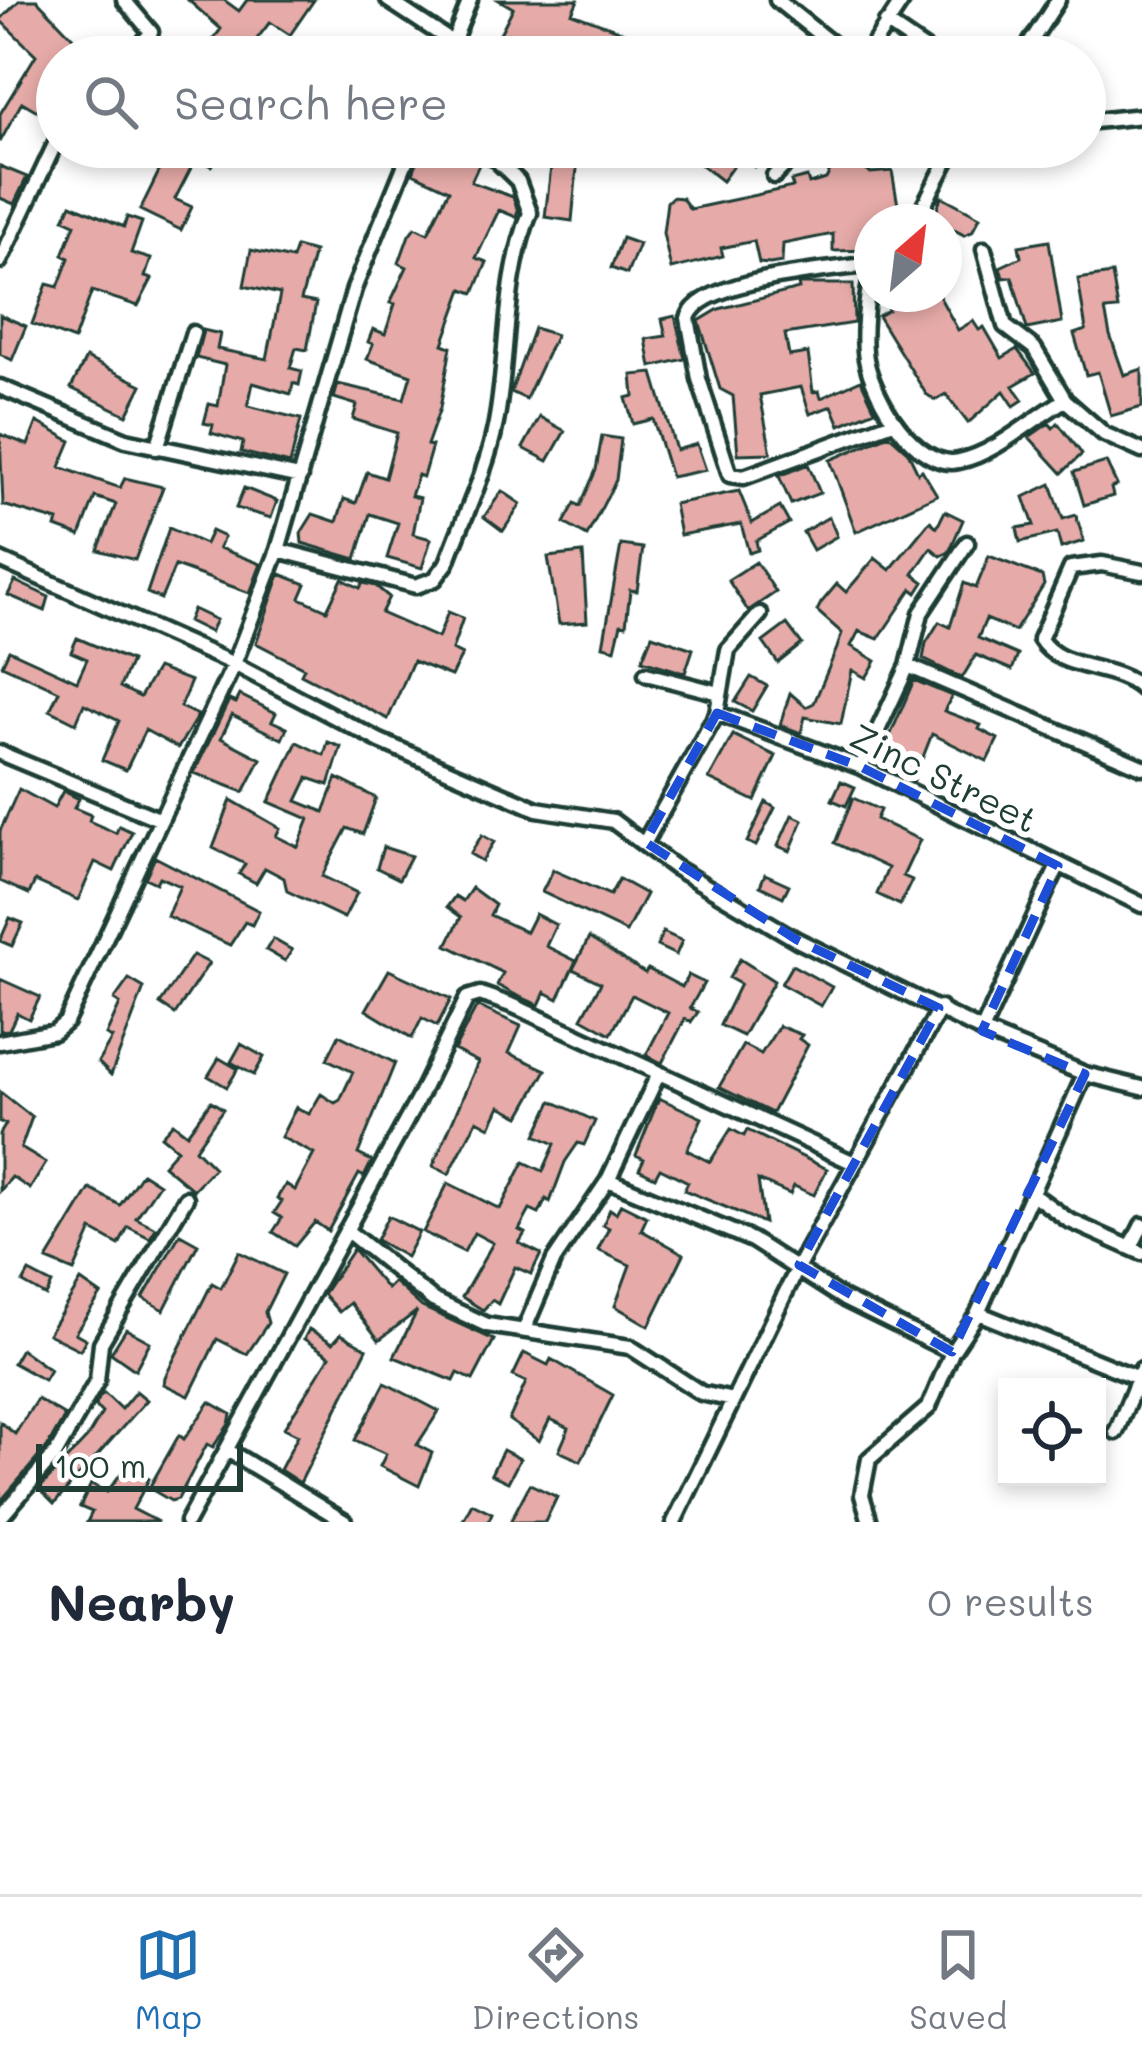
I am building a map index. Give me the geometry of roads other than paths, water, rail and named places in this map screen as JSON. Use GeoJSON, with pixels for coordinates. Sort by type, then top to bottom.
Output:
{"type":"FeatureCollection","features":[{"type":"Feature","properties":{"kind":"street"},"geometry":{"type":"LineString","coordinates":[[124,0],[151,32],[148,36]]}},
{"type":"Feature","properties":{"kind":"street"},"geometry":{"type":"LineString","coordinates":[[388,0],[443,36]]}},
{"type":"Feature","properties":{"kind":"street"},"geometry":{"type":"LineString","coordinates":[[455,36],[470,0]]}},
{"type":"Feature","properties":{"kind":"street"},"geometry":{"type":"LineString","coordinates":[[777,0],[822,36]]}},
{"type":"Feature","properties":{"kind":"street"},"geometry":{"type":"LineString","coordinates":[[878,36],[903,0]]}},
{"type":"Feature","properties":{"kind":"street"},"geometry":{"type":"LineString","coordinates":[[1035,36],[1058,0]]}},
{"type":"Feature","properties":{"kind":"street"},"geometry":{"type":"LineString","coordinates":[[886,23],[905,36]]}},
{"type":"Feature","properties":{"kind":"street"},"geometry":{"type":"LineString","coordinates":[[1106,120],[1138,116],[1142,104]]}},
{"type":"Feature","properties":{"kind":"street"},"geometry":{"type":"LineString","coordinates":[[0,261],[44,168]]}},
{"type":"Feature","properties":{"kind":"street"},"geometry":{"type":"LineString","coordinates":[[0,1042],[54,1032],[66,1022],[234,664],[278,550],[354,289],[403,168]]}},
{"type":"Feature","properties":{"kind":"street"},"geometry":{"type":"LineString","coordinates":[[278,550],[416,586],[435,579],[447,563],[496,424],[502,338],[519,240],[530,213],[518,181],[505,168]]}},
{"type":"Feature","properties":{"kind":"street"},"geometry":{"type":"LineString","coordinates":[[774,176],[782,168]]}},
{"type":"Feature","properties":{"kind":"street"},"geometry":{"type":"LineString","coordinates":[[924,204],[943,168]]}},
{"type":"Feature","properties":{"kind":"street"},"geometry":{"type":"LineString","coordinates":[[984,249],[1005,326],[1034,348],[1065,400],[1104,434],[1142,451]]}},
{"type":"Feature","properties":{"kind":"street"},"geometry":{"type":"LineString","coordinates":[[854,267],[774,278],[708,295],[688,318],[698,380],[730,475],[744,477],[893,422]]}},
{"type":"Feature","properties":{"kind":"street"},"geometry":{"type":"LineString","coordinates":[[869,312],[865,356],[893,422],[929,457],[958,462],[1065,400]]}},
{"type":"Feature","properties":{"kind":"street"},"geometry":{"type":"LineString","coordinates":[[157,448],[193,334]]}},
{"type":"Feature","properties":{"kind":"street"},"geometry":{"type":"LineString","coordinates":[[0,387],[157,448],[299,477]]}},
{"type":"Feature","properties":{"kind":"street"},"geometry":{"type":"LineString","coordinates":[[861,767],[908,666],[921,613],[967,543]]}},
{"type":"Feature","properties":{"kind":"street"},"geometry":{"type":"LineString","coordinates":[[0,560],[234,664],[380,741],[517,801],[614,821],[674,867],[797,940],[982,1031],[1085,1074],[1142,1088]]}},
{"type":"Feature","properties":{"kind":"street"},"geometry":{"type":"LineString","coordinates":[[1142,572],[1102,564],[1072,568],[1040,639],[1051,653],[1121,673],[1142,689]]}},
{"type":"Feature","properties":{"kind":"street"},"geometry":{"type":"LineString","coordinates":[[645,842],[717,713],[728,650],[760,614]]}},
{"type":"Feature","properties":{"kind":"street"},"geometry":{"type":"LineString","coordinates":[[908,666],[1142,767]]}},
{"type":"Feature","properties":{"kind":"street"},"geometry":{"type":"LineString","coordinates":[[646,674],[719,692]]}},
{"type":"Feature","properties":{"kind":"street","name":"Zinc Street"},"geometry":{"type":"LineString","coordinates":[[717,713],[861,767],[1142,905]]}},
{"type":"Feature","properties":{"kind":"street"},"geometry":{"type":"LineString","coordinates":[[0,753],[161,820]]}},
{"type":"Feature","properties":{"kind":"street"},"geometry":{"type":"LineString","coordinates":[[982,1031],[1058,866]]}},
{"type":"Feature","properties":{"kind":"street"},"geometry":{"type":"LineString","coordinates":[[187,1522],[467,998],[480,994],[514,1006],[854,1163]]}},
{"type":"Feature","properties":{"kind":"street"},"geometry":{"type":"LineString","coordinates":[[674,1522],[799,1265],[940,1008]]}},
{"type":"Feature","properties":{"kind":"street"},"geometry":{"type":"LineString","coordinates":[[873,1521],[862,1495],[868,1460],[889,1436],[928,1407],[952,1352],[978,1312],[1085,1074]]}},
{"type":"Feature","properties":{"kind":"street"},"geometry":{"type":"LineString","coordinates":[[525,1328],[554,1260],[608,1180],[658,1075]]}},
{"type":"Feature","properties":{"kind":"street"},"geometry":{"type":"LineString","coordinates":[[608,1180],[714,1222],[799,1265],[844,1298],[952,1352]]}},
{"type":"Feature","properties":{"kind":"street"},"geometry":{"type":"LineString","coordinates":[[1030,1192],[1068,1220],[1137,1250],[1142,1225]]}},
{"type":"Feature","properties":{"kind":"street"},"geometry":{"type":"LineString","coordinates":[[0,1518],[56,1453],[97,1381],[101,1343],[187,1198]]}},
{"type":"Feature","properties":{"kind":"street"},"geometry":{"type":"LineString","coordinates":[[346,1230],[433,1300],[496,1329],[525,1328],[630,1347],[700,1393],[733,1400]]}},
{"type":"Feature","properties":{"kind":"street"},"geometry":{"type":"LineString","coordinates":[[978,1312],[1140,1373],[1116,1432]]}},
{"type":"Feature","properties":{"kind":"street"},"geometry":{"type":"LineString","coordinates":[[227,1450],[345,1522]]}}]}
